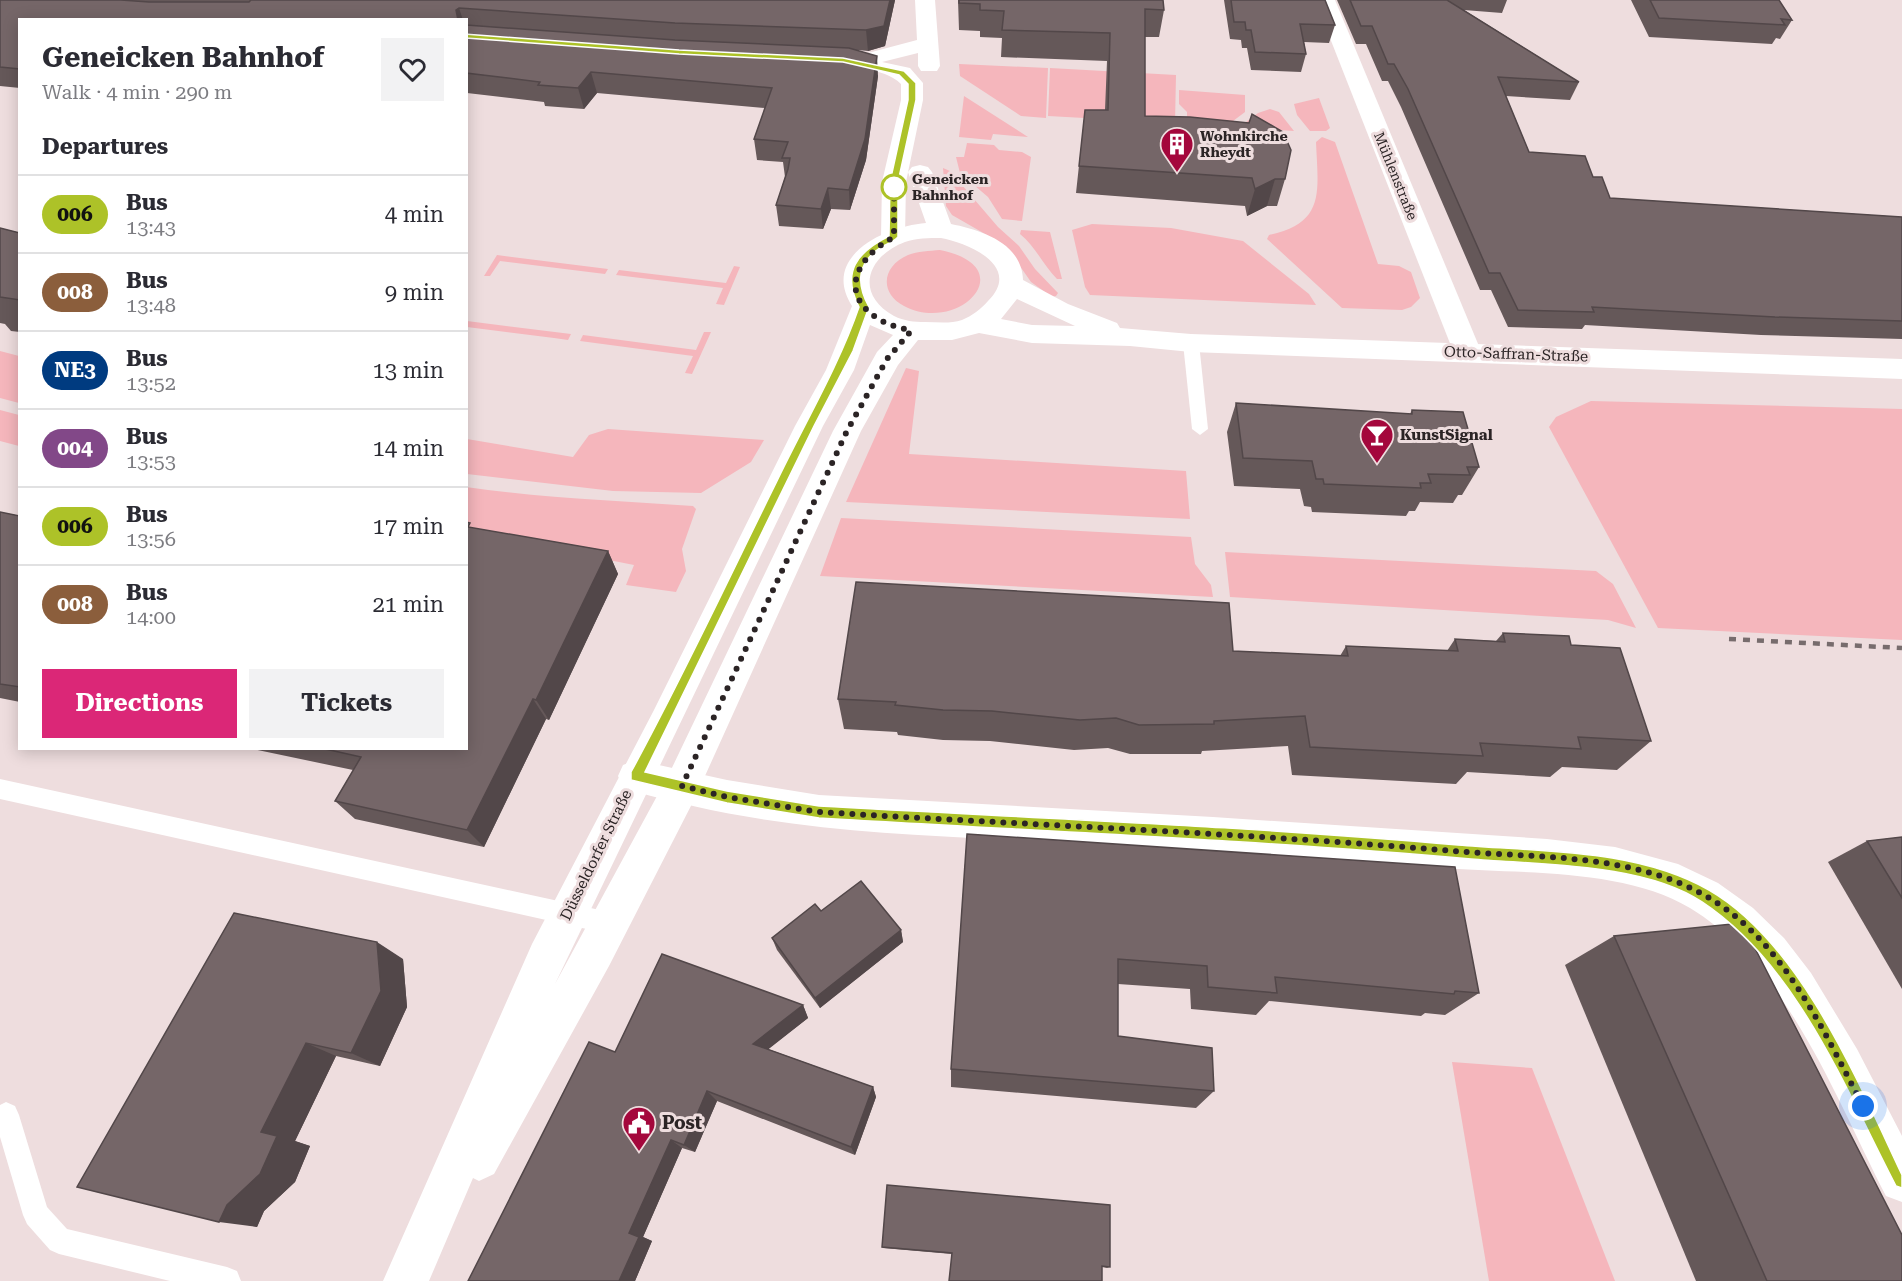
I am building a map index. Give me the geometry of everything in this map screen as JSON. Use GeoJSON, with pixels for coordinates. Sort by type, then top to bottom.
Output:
{"type":"FeatureCollection","features":[{"type":"Feature","properties":{"kind":"main road"},"geometry":{"type":"LineString","coordinates":[[925,0],[926,44],[932,86],[920,172],[941,230]]}},
{"type":"Feature","properties":{"kind":"main road","name":"Mühlenstraße"},"geometry":{"type":"LineString","coordinates":[[1325,0],[1467,351]]}},
{"type":"Feature","properties":{"kind":"main road"},"geometry":{"type":"LineString","coordinates":[[808,58],[868,59],[926,44]]}},
{"type":"Feature","properties":{"kind":"main road"},"geometry":{"type":"LineString","coordinates":[[843,60],[902,73],[912,83],[912,100],[894,182],[894,237]]}},
{"type":"Feature","properties":{"kind":"main road"},"geometry":{"type":"LineString","coordinates":[[941,230],[972,237],[994,248],[1008,266],[1012,285],[1003,304],[977,324],[949,332],[911,331],[883,322],[864,307],[855,290],[856,274],[864,257],[877,246],[894,237],[918,231],[941,230]]}},
{"type":"Feature","properties":{"kind":"main road","name":"Otto-Saffran-Straße"},"geometry":{"type":"LineString","coordinates":[[1012,285],[1059,310],[1131,337]]}},
{"type":"Feature","properties":{"kind":"main road","name":"Düsseldorfer Straße"},"geometry":{"type":"LineString","coordinates":[[406,1281],[567,914],[666,721],[808,426],[840,370],[864,307]]}},
{"type":"Feature","properties":{"kind":"main road","name":"Otto-Saffran-Straße"},"geometry":{"type":"LineString","coordinates":[[977,324],[1032,334],[1131,337],[1191,343],[1352,350],[1467,351],[1902,369]]}},
{"type":"Feature","properties":{"kind":"main road"},"geometry":{"type":"LineString","coordinates":[[411,1281],[682,786],[847,431],[887,359],[911,331]]}},
{"type":"Feature","properties":{"kind":"main road"},"geometry":{"type":"LineString","coordinates":[[636,776],[727,797],[819,812],[1407,847],[1618,866],[1660,876],[1713,901],[1745,926],[1783,968],[1814,1014],[1902,1180]]}},
{"type":"Feature","properties":{"kind":"lane"},"geometry":{"type":"LineString","coordinates":[[1191,343],[1200,429]]}},
{"type":"Feature","properties":{"kind":"lane"},"geometry":{"type":"LineString","coordinates":[[0,789],[609,923]]}},
{"type":"Feature","properties":{"kind":"lane"},"geometry":{"type":"LineString","coordinates":[[6,1115],[36,1215],[60,1241],[227,1281]]}},
{"type":"Feature","properties":{"kind":"shaded area"},"geometry":{"type":"Polygon","coordinates":[[[959,64],[1048,68],[1046,118],[1021,116],[960,76],[959,64]]]}},
{"type":"Feature","properties":{"kind":"shaded area"},"geometry":{"type":"Polygon","coordinates":[[[1050,68],[1176,75],[1175,123],[1048,116],[1050,68]]]}},
{"type":"Feature","properties":{"kind":"shaded area"},"geometry":{"type":"Polygon","coordinates":[[[1179,90],[1245,95],[1245,112],[1225,127],[1187,124],[1187,112],[1179,104],[1179,90]]]}},
{"type":"Feature","properties":{"kind":"shaded area"},"geometry":{"type":"Polygon","coordinates":[[[964,96],[1028,137],[993,134],[991,140],[959,137],[964,96]]]}},
{"type":"Feature","properties":{"kind":"shaded area"},"geometry":{"type":"Polygon","coordinates":[[[1319,98],[1330,128],[1326,131],[1310,131],[1297,115],[1294,104],[1319,98]]]}},
{"type":"Feature","properties":{"kind":"shaded area"},"geometry":{"type":"Polygon","coordinates":[[[1270,109],[1279,112],[1294,131],[1242,128],[1242,125],[1258,113],[1270,109]]]}},
{"type":"Feature","properties":{"kind":"shaded area"},"geometry":{"type":"Polygon","coordinates":[[[1322,137],[1335,142],[1378,264],[1399,266],[1411,272],[1420,298],[1411,307],[1402,310],[1342,308],[1267,239],[1269,235],[1287,230],[1301,222],[1315,202],[1318,176],[1316,142],[1322,137]]]}},
{"type":"Feature","properties":{"kind":"shaded area"},"geometry":{"type":"Polygon","coordinates":[[[967,143],[994,145],[999,150],[1022,152],[1031,157],[1022,221],[1002,219],[988,197],[960,173],[956,157],[964,157],[967,143]]]}},
{"type":"Feature","properties":{"kind":"shaded area"},"geometry":{"type":"Polygon","coordinates":[[[943,168],[950,171],[998,227],[1019,246],[1035,269],[1058,293],[1056,296],[1052,297],[1031,282],[1006,246],[952,215],[946,206],[943,168]]]}},
{"type":"Feature","properties":{"kind":"shaded area"},"geometry":{"type":"Polygon","coordinates":[[[1092,224],[1171,228],[1243,241],[1309,294],[1316,305],[1090,295],[1085,287],[1072,230],[1092,224]]]}},
{"type":"Feature","properties":{"kind":"shaded area"},"geometry":{"type":"Polygon","coordinates":[[[1021,230],[1050,232],[1062,279],[1057,279],[1052,274],[1020,234],[1021,230]]]}},
{"type":"Feature","properties":{"kind":"shaded area"},"geometry":{"type":"Polygon","coordinates":[[[940,250],[965,258],[978,270],[980,283],[974,295],[962,306],[945,312],[925,313],[896,301],[887,287],[889,273],[893,266],[908,255],[940,250]]]}},
{"type":"Feature","properties":{"kind":"shaded area"},"geometry":{"type":"Polygon","coordinates":[[[497,255],[608,269],[605,274],[500,261],[490,276],[484,276],[497,255]]]}},
{"type":"Feature","properties":{"kind":"shaded area"},"geometry":{"type":"Polygon","coordinates":[[[734,266],[740,267],[724,305],[716,304],[723,288],[616,275],[619,270],[726,283],[734,266]]]}},
{"type":"Feature","properties":{"kind":"shaded area"},"geometry":{"type":"Polygon","coordinates":[[[468,321],[571,334],[568,340],[468,327],[468,321]]]}},
{"type":"Feature","properties":{"kind":"shaded area"},"geometry":{"type":"Polygon","coordinates":[[[704,332],[711,332],[692,374],[685,373],[693,356],[580,341],[583,335],[696,350],[704,332]]]}},
{"type":"Feature","properties":{"kind":"shaded area"},"geometry":{"type":"Polygon","coordinates":[[[0,351],[18,356],[18,403],[0,398],[0,351]]]}},
{"type":"Feature","properties":{"kind":"shaded area"},"geometry":{"type":"Polygon","coordinates":[[[906,368],[919,371],[909,454],[1186,471],[1190,519],[846,502],[906,368]]]}},
{"type":"Feature","properties":{"kind":"shaded area"},"geometry":{"type":"Polygon","coordinates":[[[1591,401],[1902,409],[1902,640],[1658,628],[1549,427],[1556,417],[1591,401]]]}},
{"type":"Feature","properties":{"kind":"shaded area"},"geometry":{"type":"Polygon","coordinates":[[[0,410],[18,415],[18,446],[0,441],[0,410]]]}},
{"type":"Feature","properties":{"kind":"shaded area"},"geometry":{"type":"Polygon","coordinates":[[[608,429],[764,440],[751,462],[701,493],[613,491],[468,474],[468,439],[573,457],[589,435],[608,429]]]}},
{"type":"Feature","properties":{"kind":"shaded area"},"geometry":{"type":"Polygon","coordinates":[[[468,487],[551,497],[693,506],[696,509],[682,549],[686,571],[676,592],[626,585],[634,565],[468,532],[468,487]]]}},
{"type":"Feature","properties":{"kind":"shaded area"},"geometry":{"type":"Polygon","coordinates":[[[841,518],[1191,537],[1195,564],[1211,585],[1213,597],[820,576],[841,518]]]}},
{"type":"Feature","properties":{"kind":"shaded area"},"geometry":{"type":"Polygon","coordinates":[[[1225,552],[1596,571],[1613,584],[1636,628],[1608,620],[1230,597],[1225,552]]]}},
{"type":"Feature","properties":{"kind":"shaded area"},"geometry":{"type":"Polygon","coordinates":[[[1452,1062],[1532,1068],[1615,1281],[1489,1281],[1452,1062]]]}},
{"type":"Feature","properties":{"kind":"building"},"geometry":{"type":"Polygon","coordinates":[[[0,0],[249,2],[251,0],[890,0],[884,26],[866,30],[675,23],[459,8],[456,10],[458,18],[18,18],[18,69],[0,67],[0,0]]]}},
{"type":"Feature","properties":{"kind":"building"},"geometry":{"type":"Polygon","coordinates":[[[959,0],[1163,0],[1164,10],[1145,9],[1145,116],[1190,117],[1249,123],[1252,114],[1283,132],[1291,150],[1285,179],[1275,179],[1255,189],[1252,178],[1079,166],[1085,110],[1108,110],[1110,33],[1002,30],[1004,11],[980,10],[980,4],[959,3],[959,0]]]}},
{"type":"Feature","properties":{"kind":"building"},"geometry":{"type":"Polygon","coordinates":[[[1231,0],[1325,0],[1335,25],[1300,24],[1306,54],[1255,52],[1251,30],[1246,30],[1245,22],[1234,22],[1231,0]]]}},
{"type":"Feature","properties":{"kind":"building"},"geometry":{"type":"Polygon","coordinates":[[[1350,0],[1447,0],[1579,82],[1498,77],[1529,152],[1585,156],[1593,177],[1602,177],[1610,198],[1902,217],[1902,321],[1592,307],[1594,312],[1518,310],[1500,273],[1489,273],[1408,89],[1394,64],[1388,64],[1372,26],[1361,26],[1350,0]]]}},
{"type":"Feature","properties":{"kind":"building"},"geometry":{"type":"Polygon","coordinates":[[[1650,0],[1779,0],[1792,20],[1781,19],[1785,25],[1659,18],[1650,0]]]}},
{"type":"Feature","properties":{"kind":"building"},"geometry":{"type":"Polygon","coordinates":[[[468,25],[675,40],[849,48],[877,56],[865,139],[849,190],[828,188],[821,209],[776,205],[788,169],[790,158],[782,158],[788,142],[754,139],[772,88],[591,72],[578,88],[538,85],[540,82],[468,73],[468,25]]]}},
{"type":"Feature","properties":{"kind":"building"},"geometry":{"type":"Polygon","coordinates":[[[0,228],[18,232],[18,300],[0,297],[0,228]]]}},
{"type":"Feature","properties":{"kind":"building"},"geometry":{"type":"Polygon","coordinates":[[[1236,403],[1412,414],[1412,410],[1463,412],[1479,467],[1467,467],[1470,475],[1428,474],[1431,483],[1420,483],[1421,488],[1324,484],[1323,479],[1316,479],[1312,461],[1243,458],[1236,403]]]}},
{"type":"Feature","properties":{"kind":"building"},"geometry":{"type":"Polygon","coordinates":[[[0,512],[18,516],[18,687],[0,684],[0,512]]]}},
{"type":"Feature","properties":{"kind":"building"},"geometry":{"type":"Polygon","coordinates":[[[468,527],[608,551],[536,700],[533,699],[467,830],[335,801],[361,757],[330,750],[468,750],[468,527]]]}},
{"type":"Feature","properties":{"kind":"building"},"geometry":{"type":"Polygon","coordinates":[[[856,582],[1229,603],[1233,651],[1348,656],[1346,646],[1458,651],[1455,639],[1505,642],[1503,633],[1569,636],[1571,645],[1620,648],[1651,741],[1578,737],[1581,749],[1480,743],[1483,756],[1310,747],[1305,716],[1214,721],[1214,724],[1139,725],[1116,718],[1080,720],[992,711],[943,710],[895,705],[896,702],[838,699],[856,582]]]}},
{"type":"Feature","properties":{"kind":"building"},"geometry":{"type":"Polygon","coordinates":[[[967,834],[1455,867],[1479,993],[1455,991],[1454,994],[1275,977],[1277,993],[1208,987],[1207,966],[1118,959],[1118,1036],[1212,1048],[1214,1091],[951,1069],[967,834]]]}},
{"type":"Feature","properties":{"kind":"building"},"geometry":{"type":"Polygon","coordinates":[[[1902,837],[1902,898],[1867,841],[1902,837]]]}},
{"type":"Feature","properties":{"kind":"building"},"geometry":{"type":"Polygon","coordinates":[[[861,881],[901,930],[815,998],[772,938],[815,904],[821,911],[861,881]]]}},
{"type":"Feature","properties":{"kind":"building"},"geometry":{"type":"Polygon","coordinates":[[[234,913],[377,942],[381,991],[351,1053],[306,1043],[261,1132],[277,1136],[260,1174],[227,1205],[219,1222],[77,1187],[234,913]]]}},
{"type":"Feature","properties":{"kind":"building"},"geometry":{"type":"Polygon","coordinates":[[[1742,923],[1902,1235],[1902,1281],[1767,1281],[1614,936],[1742,923]]]}},
{"type":"Feature","properties":{"kind":"building"},"geometry":{"type":"Polygon","coordinates":[[[662,954],[803,1005],[753,1044],[873,1087],[851,1147],[707,1091],[684,1145],[671,1140],[629,1233],[639,1237],[619,1281],[468,1281],[589,1042],[615,1052],[662,954]]]}},
{"type":"Feature","properties":{"kind":"building"},"geometry":{"type":"Polygon","coordinates":[[[887,1185],[1110,1205],[1110,1267],[1102,1266],[1102,1281],[949,1281],[952,1253],[882,1247],[887,1185]]]}},
{"type":"Feature","properties":{"kind":"railway"},"geometry":{"type":"LineString","coordinates":[[1729,639],[1902,648]]}},
{"type":"Feature","properties":{"kind":"bus line","name":"006"},"geometry":{"type":"LineString","coordinates":[[468,36],[679,52],[843,60],[902,73],[912,83],[912,100],[894,182],[892,215],[894,237],[877,246],[864,257],[856,274],[855,290],[864,307],[849,351],[808,426],[666,721],[636,776],[727,797],[819,812],[1407,847],[1618,866],[1660,876],[1704,895],[1745,926],[1783,968],[1814,1014],[1902,1181]]}},
{"type":"Feature","properties":{"kind":"place","name":"Wohnkirche Rheydt"},"geometry":{"type":"Point","coordinates":[1177,173]}},
{"type":"Feature","properties":{"kind":"place","name":"Geneicken Bahnhof"},"geometry":{"type":"Point","coordinates":[894,187]}},
{"type":"Feature","properties":{"kind":"place","name":"KunstSignal"},"geometry":{"type":"Point","coordinates":[1377,464]}},
{"type":"Feature","properties":{"kind":"place","name":"Post"},"geometry":{"type":"Point","coordinates":[639,1152]}},
{"type":"Feature","properties":{"kind":"route"},"geometry":{"type":"LineString","coordinates":[[894,187],[894,182],[892,215],[894,237],[877,246],[864,257],[856,274],[855,290],[864,307],[883,322],[911,331],[887,359],[847,431],[682,786],[727,797],[819,812],[1407,847],[1618,866],[1660,876],[1704,895],[1745,926],[1783,968],[1814,1014],[1863,1106]]}}]}
